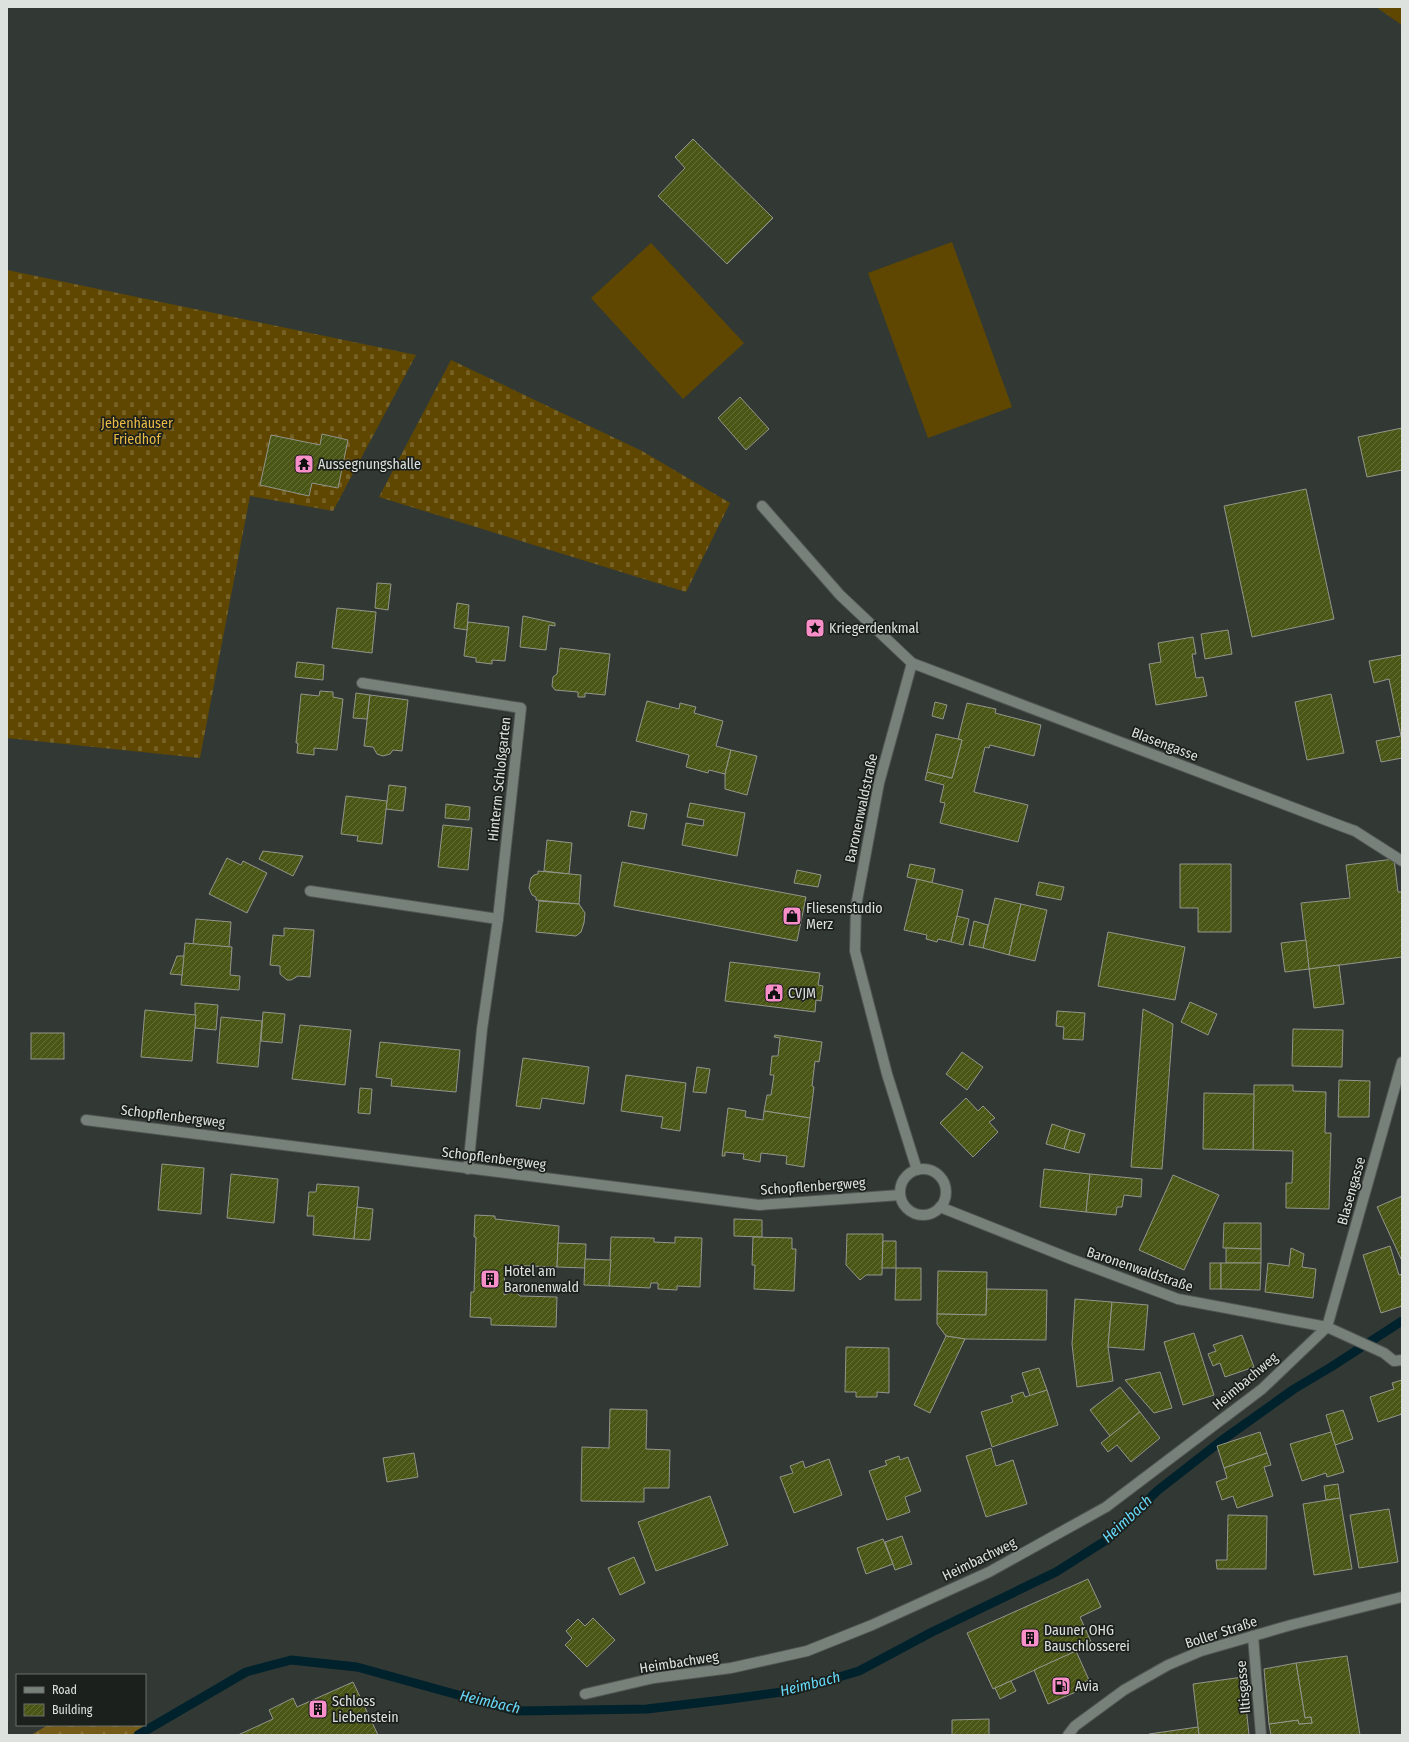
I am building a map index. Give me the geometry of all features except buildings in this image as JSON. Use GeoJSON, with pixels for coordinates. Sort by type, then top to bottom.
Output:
{"type":"FeatureCollection","features":[{"type":"Feature","properties":{"kind":"street"},"geometry":{"type":"LineString","coordinates":[[762,506],[840,595],[912,663]]}},
{"type":"Feature","properties":{"kind":"street","name":"Blasengasse"},"geometry":{"type":"LineString","coordinates":[[912,663],[1355,831],[1402,861]]}},
{"type":"Feature","properties":{"kind":"street","name":"Baronenwaldstraße"},"geometry":{"type":"LineString","coordinates":[[912,663],[877,790],[856,906],[855,951],[887,1074],[916,1170]]}},
{"type":"Feature","properties":{"kind":"street","name":"Hinterm Schloßgarten"},"geometry":{"type":"LineString","coordinates":[[362,683],[521,708],[498,919],[482,1029],[468,1169]]}},
{"type":"Feature","properties":{"kind":"street"},"geometry":{"type":"LineString","coordinates":[[310,891],[498,919]]}},
{"type":"Feature","properties":{"kind":"street","name":"Blasengasse"},"geometry":{"type":"LineString","coordinates":[[1327,1327],[1402,1062]]}},
{"type":"Feature","properties":{"kind":"street","name":"Schopflenbergweg"},"geometry":{"type":"LineString","coordinates":[[86,1120],[265,1141],[468,1169],[759,1205],[900,1195]]}},
{"type":"Feature","properties":{"kind":"street"},"geometry":{"type":"LineString","coordinates":[[916,1170],[931,1171],[942,1180],[945,1186],[945,1194],[940,1207],[928,1214],[913,1213],[907,1209],[902,1202],[900,1195],[900,1187],[904,1180],[909,1174],[916,1170]]}},
{"type":"Feature","properties":{"kind":"street","name":"Baronenwaldstraße"},"geometry":{"type":"LineString","coordinates":[[940,1207],[1065,1257],[1178,1299],[1327,1327],[1384,1353],[1394,1361],[1402,1360]]}},
{"type":"Feature","properties":{"kind":"street","name":"Heimbachweg"},"geometry":{"type":"LineString","coordinates":[[585,1694],[654,1678],[731,1668],[807,1651],[872,1625],[989,1572],[1106,1507],[1262,1388],[1327,1327]]}},
{"type":"Feature","properties":{"kind":"street","name":"Boller Straße"},"geometry":{"type":"LineString","coordinates":[[1068,1735],[1075,1726],[1124,1690],[1154,1673],[1201,1651],[1252,1636],[1402,1597]]}},
{"type":"Feature","properties":{"kind":"street","name":"Iltisgasse"},"geometry":{"type":"LineString","coordinates":[[1252,1636],[1261,1735]]}},
{"type":"Feature","properties":{"kind":"green space"},"geometry":{"type":"Polygon","coordinates":[[[1376,7],[1402,7],[1402,25],[1376,7]]]}},
{"type":"Feature","properties":{"kind":"green space"},"geometry":{"type":"Polygon","coordinates":[[[952,242],[1012,407],[928,438],[868,273],[952,242]]]}},
{"type":"Feature","properties":{"kind":"green space"},"geometry":{"type":"Polygon","coordinates":[[[651,243],[744,343],[683,399],[591,298],[651,243]]]}},
{"type":"Feature","properties":{"kind":"green space","name":"Jebenhäuser Friedhof"},"geometry":{"type":"Polygon","coordinates":[[[7,270],[416,355],[333,511],[250,496],[200,758],[7,738],[7,270]]]}},
{"type":"Feature","properties":{"kind":"green space"},"geometry":{"type":"Polygon","coordinates":[[[451,360],[642,451],[730,503],[686,592],[379,497],[451,360]]]}},
{"type":"Feature","properties":{"kind":"green space"},"geometry":{"type":"Polygon","coordinates":[[[46,1726],[146,1726],[150,1735],[31,1735],[46,1726]]]}},
{"type":"Feature","properties":{"kind":"waterway","name":"Heimbach"},"geometry":{"type":"LineString","coordinates":[[138,1735],[246,1672],[291,1660],[357,1667],[516,1711],[647,1709],[796,1690],[859,1671],[932,1632],[1056,1572],[1108,1539],[1157,1491],[1221,1441],[1294,1389],[1402,1321]]}},
{"type":"Feature","properties":{"kind":"place","name":"Aussegnungshalle"},"geometry":{"type":"Point","coordinates":[304,464]}},
{"type":"Feature","properties":{"kind":"place","name":"Kriegerdenkmal"},"geometry":{"type":"Point","coordinates":[815,628]}},
{"type":"Feature","properties":{"kind":"place","name":"Fliesenstudio Merz"},"geometry":{"type":"Point","coordinates":[792,916]}},
{"type":"Feature","properties":{"kind":"place","name":"CVJM"},"geometry":{"type":"Point","coordinates":[774,993]}},
{"type":"Feature","properties":{"kind":"place","name":"Hotel am Baronenwald"},"geometry":{"type":"Point","coordinates":[490,1279]}},
{"type":"Feature","properties":{"kind":"place","name":"Dauner OHG Bauschlosserei"},"geometry":{"type":"Point","coordinates":[1030,1638]}},
{"type":"Feature","properties":{"kind":"place","name":"Avia"},"geometry":{"type":"Point","coordinates":[1061,1686]}},
{"type":"Feature","properties":{"kind":"place","name":"Schloss Liebenstein"},"geometry":{"type":"Point","coordinates":[318,1709]}}]}
